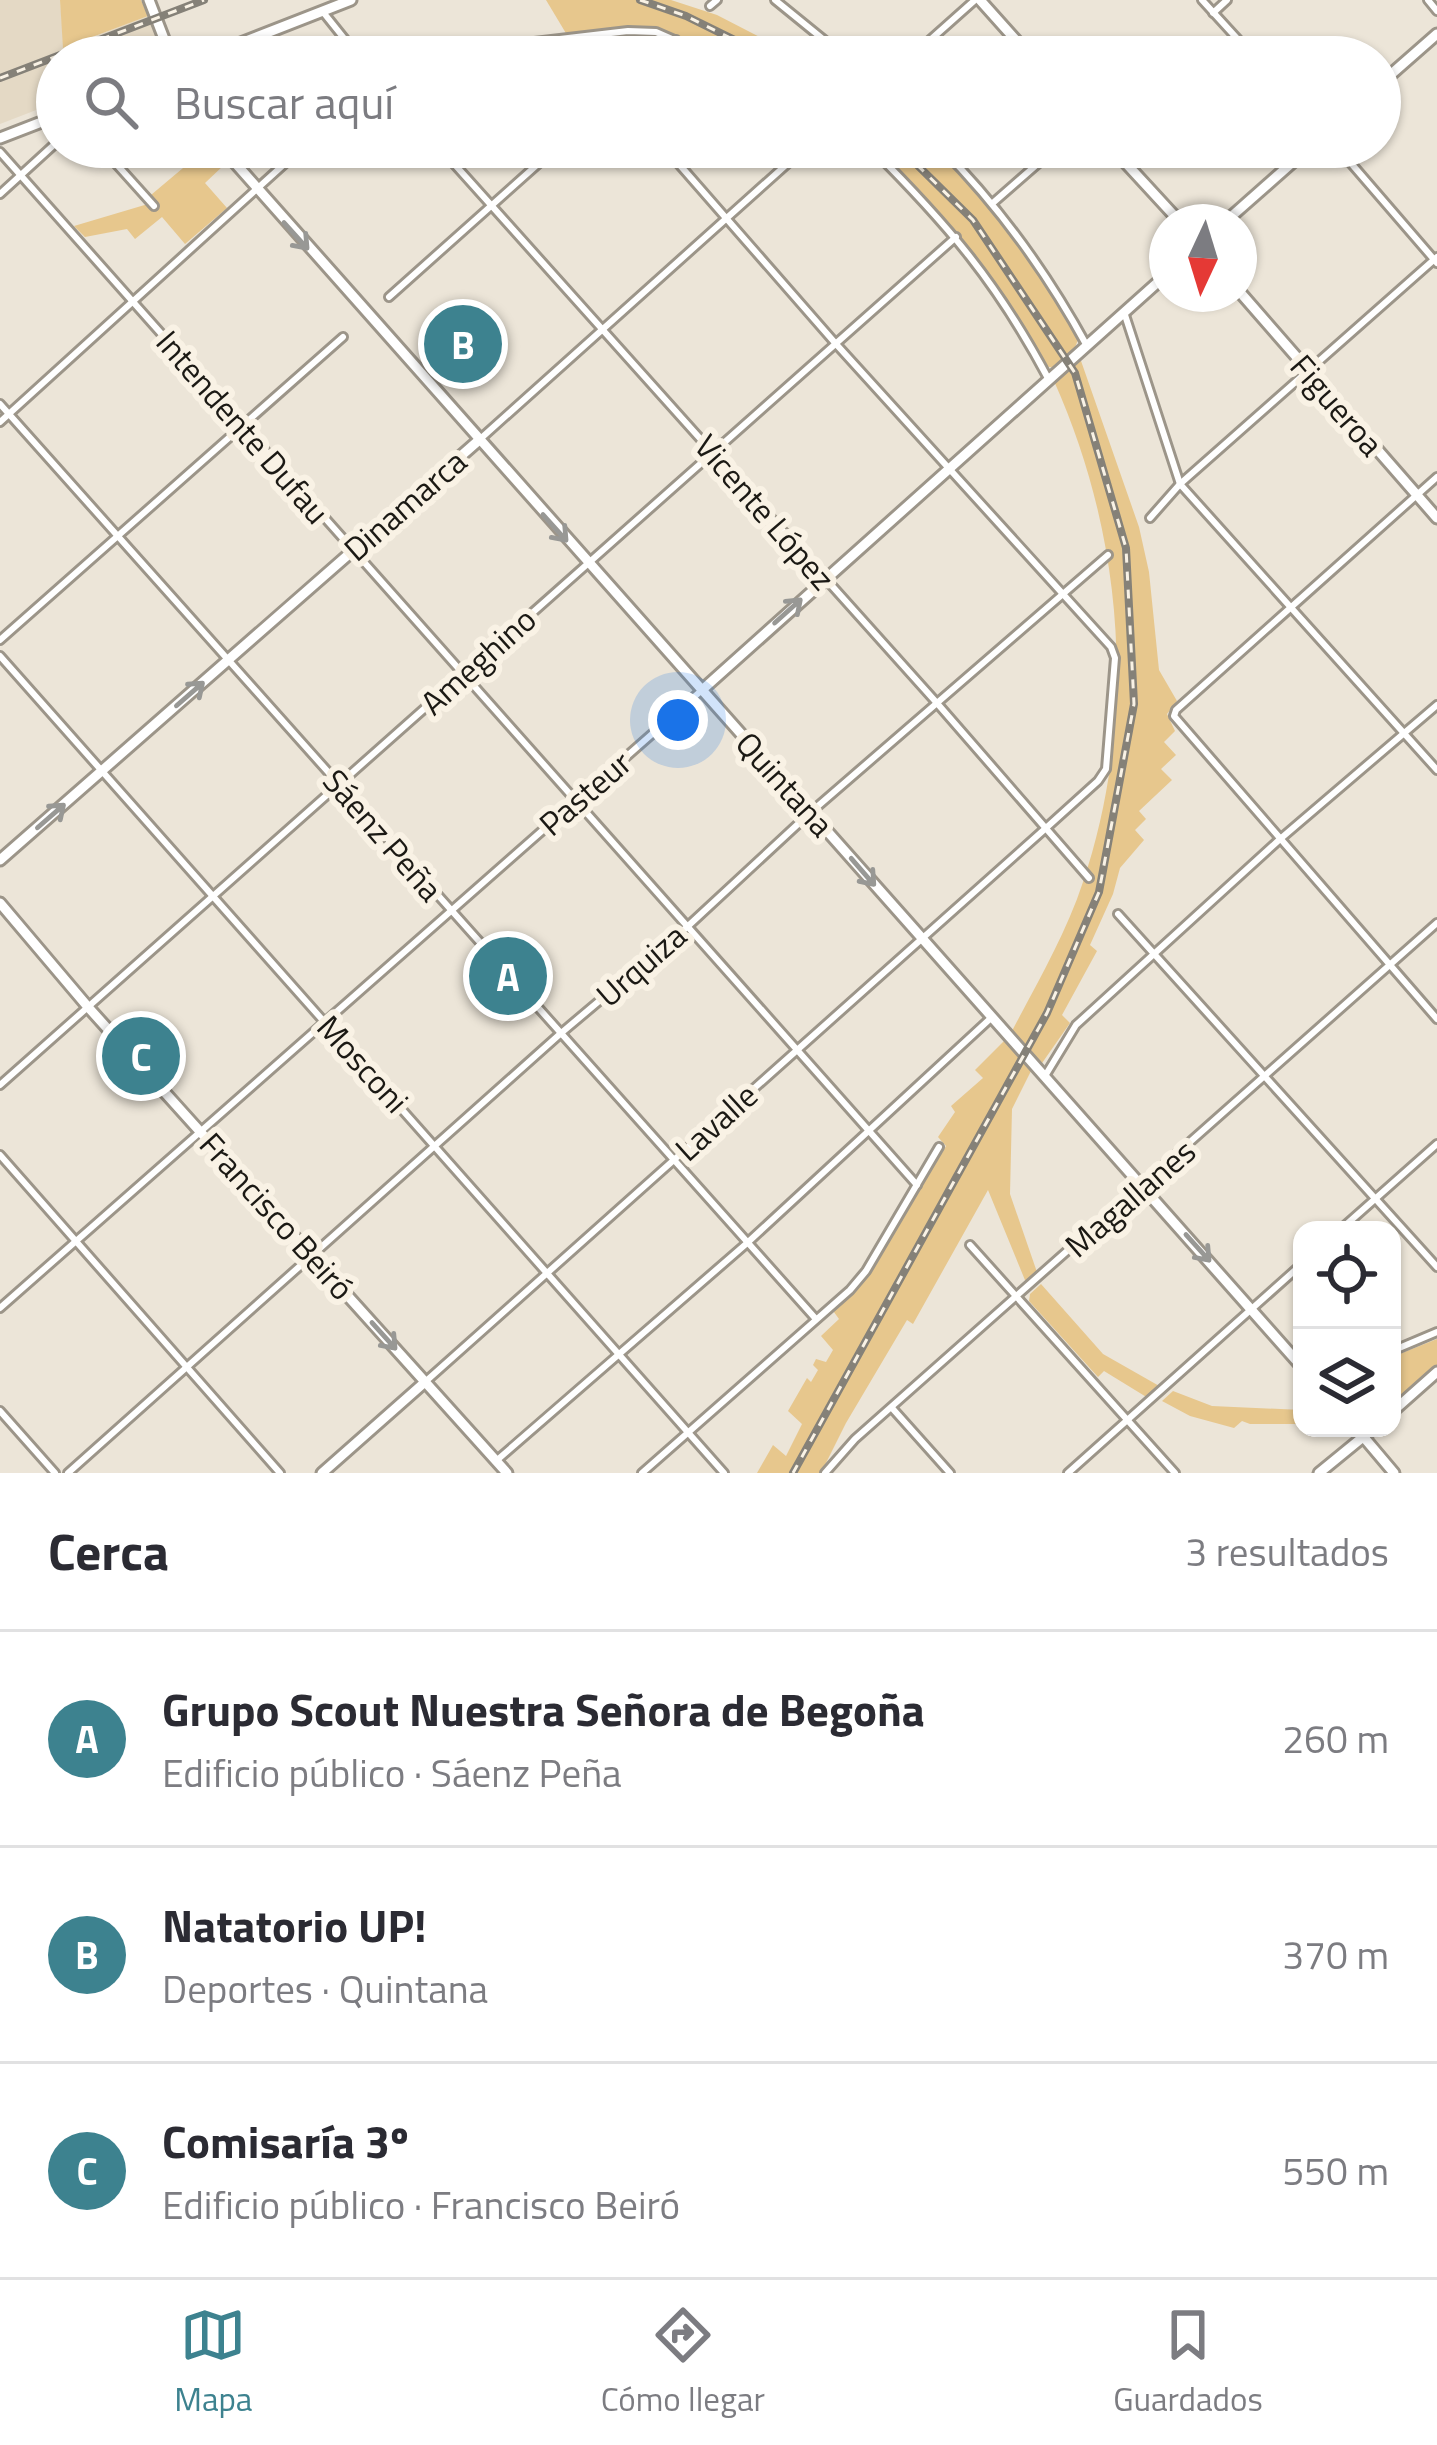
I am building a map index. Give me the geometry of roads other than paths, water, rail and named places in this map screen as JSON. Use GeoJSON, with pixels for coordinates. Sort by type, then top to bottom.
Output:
{"type":"FeatureCollection","features":[{"type":"Feature","properties":{"kind":"street"},"geometry":{"type":"LineString","coordinates":[[148,0],[163,36]]}},
{"type":"Feature","properties":{"kind":"street"},"geometry":{"type":"LineString","coordinates":[[260,36],[351,0]]}},
{"type":"Feature","properties":{"kind":"street"},"geometry":{"type":"LineString","coordinates":[[775,0],[819,36]]}},
{"type":"Feature","properties":{"kind":"street"},"geometry":{"type":"LineString","coordinates":[[935,36],[977,0],[1010,36]]}},
{"type":"Feature","properties":{"kind":"street"},"geometry":{"type":"LineString","coordinates":[[1202,0],[1235,36]]}},
{"type":"Feature","properties":{"kind":"street"},"geometry":{"type":"LineString","coordinates":[[1214,13],[1228,0]]}},
{"type":"Feature","properties":{"kind":"street"},"geometry":{"type":"LineString","coordinates":[[1428,0],[1437,10]]}},
{"type":"Feature","properties":{"kind":"street"},"geometry":{"type":"LineString","coordinates":[[323,12],[342,36]]}},
{"type":"Feature","properties":{"kind":"street"},"geometry":{"type":"LineString","coordinates":[[597,36],[628,31],[666,36]]}},
{"type":"Feature","properties":{"kind":"street"},"geometry":{"type":"LineString","coordinates":[[1401,66],[1437,34]]}},
{"type":"Feature","properties":{"kind":"street"},"geometry":{"type":"LineString","coordinates":[[0,138],[36,124]]}},
{"type":"Feature","properties":{"kind":"street","name":"Intendente Dufau"},"geometry":{"type":"LineString","coordinates":[[0,152],[916,1185]]}},
{"type":"Feature","properties":{"kind":"street"},"geometry":{"type":"LineString","coordinates":[[0,194],[36,162]]}},
{"type":"Feature","properties":{"kind":"street"},"geometry":{"type":"LineString","coordinates":[[119,168],[154,206]]}},
{"type":"Feature","properties":{"kind":"street","name":"Quintana"},"geometry":{"type":"LineString","coordinates":[[237,168],[1293,1357]]}},
{"type":"Feature","properties":{"kind":"street"},"geometry":{"type":"LineString","coordinates":[[0,422],[279,168]]}},
{"type":"Feature","properties":{"kind":"street","name":"Vicente López"},"geometry":{"type":"LineString","coordinates":[[459,168],[1089,878]]}},
{"type":"Feature","properties":{"kind":"street"},"geometry":{"type":"LineString","coordinates":[[389,297],[533,168]]}},
{"type":"Feature","properties":{"kind":"street"},"geometry":{"type":"LineString","coordinates":[[683,168],[1062,596]]}},
{"type":"Feature","properties":{"kind":"street","name":"Dinamarca"},"geometry":{"type":"LineString","coordinates":[[0,860],[783,168]]}},
{"type":"Feature","properties":{"kind":"street"},"geometry":{"type":"LineString","coordinates":[[890,168],[956,237],[1019,323],[1049,380]]}},
{"type":"Feature","properties":{"kind":"street"},"geometry":{"type":"LineString","coordinates":[[961,168],[994,202],[1053,284],[1087,346]]}},
{"type":"Feature","properties":{"kind":"street"},"geometry":{"type":"LineString","coordinates":[[994,202],[1033,168]]}},
{"type":"Feature","properties":{"kind":"street"},"geometry":{"type":"LineString","coordinates":[[1130,168],[1163,204]]}},
{"type":"Feature","properties":{"kind":"street"},"geometry":{"type":"LineString","coordinates":[[1246,204],[1286,168]]}},
{"type":"Feature","properties":{"kind":"street"},"geometry":{"type":"LineString","coordinates":[[1150,518],[1180,484],[1436,260],[1355,168]]}},
{"type":"Feature","properties":{"kind":"street","name":"Ameghino"},"geometry":{"type":"LineString","coordinates":[[0,1084],[956,237]]}},
{"type":"Feature","properties":{"kind":"street","name":"Pasteur"},"geometry":{"type":"LineString","coordinates":[[0,1308],[1149,290]]}},
{"type":"Feature","properties":{"kind":"street","name":"Figueroa"},"geometry":{"type":"LineString","coordinates":[[1257,312],[1437,518]]}},
{"type":"Feature","properties":{"kind":"street"},"geometry":{"type":"LineString","coordinates":[[1124,313],[1180,484],[1437,770]]}},
{"type":"Feature","properties":{"kind":"street"},"geometry":{"type":"LineString","coordinates":[[0,640],[343,337]]}},
{"type":"Feature","properties":{"kind":"street","name":"Sáenz Peña"},"geometry":{"type":"LineString","coordinates":[[0,404],[814,1318]]}},
{"type":"Feature","properties":{"kind":"street"},"geometry":{"type":"LineString","coordinates":[[1437,477],[1174,716],[1437,1019]]}},
{"type":"Feature","properties":{"kind":"street","name":"Urquiza"},"geometry":{"type":"LineString","coordinates":[[68,1473],[811,812],[1108,555]]}},
{"type":"Feature","properties":{"kind":"street","name":"Lavalle"},"geometry":{"type":"LineString","coordinates":[[322,1473],[1098,781],[1106,769],[1115,658],[1111,647],[1062,596]]}},
{"type":"Feature","properties":{"kind":"street","name":"Mosconi"},"geometry":{"type":"LineString","coordinates":[[0,656],[724,1473]]}},
{"type":"Feature","properties":{"kind":"street"},"geometry":{"type":"LineString","coordinates":[[1045,1076],[1076,1025],[1437,704]]}},
{"type":"Feature","properties":{"kind":"street","name":"Francisco Beiró"},"geometry":{"type":"LineString","coordinates":[[0,903],[507,1473]]}},
{"type":"Feature","properties":{"kind":"street"},"geometry":{"type":"LineString","coordinates":[[1118,914],[1437,1267]]}},
{"type":"Feature","properties":{"kind":"street","name":"Magallanes"},"geometry":{"type":"LineString","coordinates":[[825,1473],[855,1439],[1437,923]]}},
{"type":"Feature","properties":{"kind":"street"},"geometry":{"type":"LineString","coordinates":[[496,1461],[746,1244],[992,1017]]}},
{"type":"Feature","properties":{"kind":"street"},"geometry":{"type":"LineString","coordinates":[[1350,1221],[1437,1144]]}},
{"type":"Feature","properties":{"kind":"street"},"geometry":{"type":"LineString","coordinates":[[642,1473],[866,1270],[939,1148]]}},
{"type":"Feature","properties":{"kind":"street"},"geometry":{"type":"LineString","coordinates":[[0,1155],[280,1473]]}},
{"type":"Feature","properties":{"kind":"street"},"geometry":{"type":"LineString","coordinates":[[970,1245],[1175,1473]]}},
{"type":"Feature","properties":{"kind":"street"},"geometry":{"type":"LineString","coordinates":[[1068,1473],[1293,1272]]}},
{"type":"Feature","properties":{"kind":"street"},"geometry":{"type":"LineString","coordinates":[[1401,1347],[1437,1332]]}},
{"type":"Feature","properties":{"kind":"street"},"geometry":{"type":"LineString","coordinates":[[1401,1404],[1437,1372]]}},
{"type":"Feature","properties":{"kind":"street"},"geometry":{"type":"LineString","coordinates":[[892,1408],[950,1473]]}},
{"type":"Feature","properties":{"kind":"street"},"geometry":{"type":"LineString","coordinates":[[0,1411],[55,1473]]}},
{"type":"Feature","properties":{"kind":"street"},"geometry":{"type":"LineString","coordinates":[[1319,1473],[1355,1437]]}},
{"type":"Feature","properties":{"kind":"street"},"geometry":{"type":"LineString","coordinates":[[1364,1437],[1394,1473]]}},
{"type":"Feature","properties":{"kind":"railway"},"geometry":{"type":"LineString","coordinates":[[110,36],[204,0]]}},
{"type":"Feature","properties":{"kind":"railway"},"geometry":{"type":"LineString","coordinates":[[640,0],[726,36]]}},
{"type":"Feature","properties":{"kind":"railway"},"geometry":{"type":"LineString","coordinates":[[0,78],[36,64]]}},
{"type":"Feature","properties":{"kind":"railway"},"geometry":{"type":"LineString","coordinates":[[793,1473],[1047,1013],[1099,892],[1134,704],[1126,548],[1075,373],[973,220],[920,168]]}},
{"type":"Feature","properties":{"kind":"place","name":"Natatorio UP!"},"geometry":{"type":"Point","coordinates":[463,344]}},
{"type":"Feature","properties":{"kind":"place","name":"Grupo Scout Nuestra Señora de Begoña"},"geometry":{"type":"Point","coordinates":[508,976]}},
{"type":"Feature","properties":{"kind":"place","name":"Comisaría 3º"},"geometry":{"type":"Point","coordinates":[141,1056]}}]}
